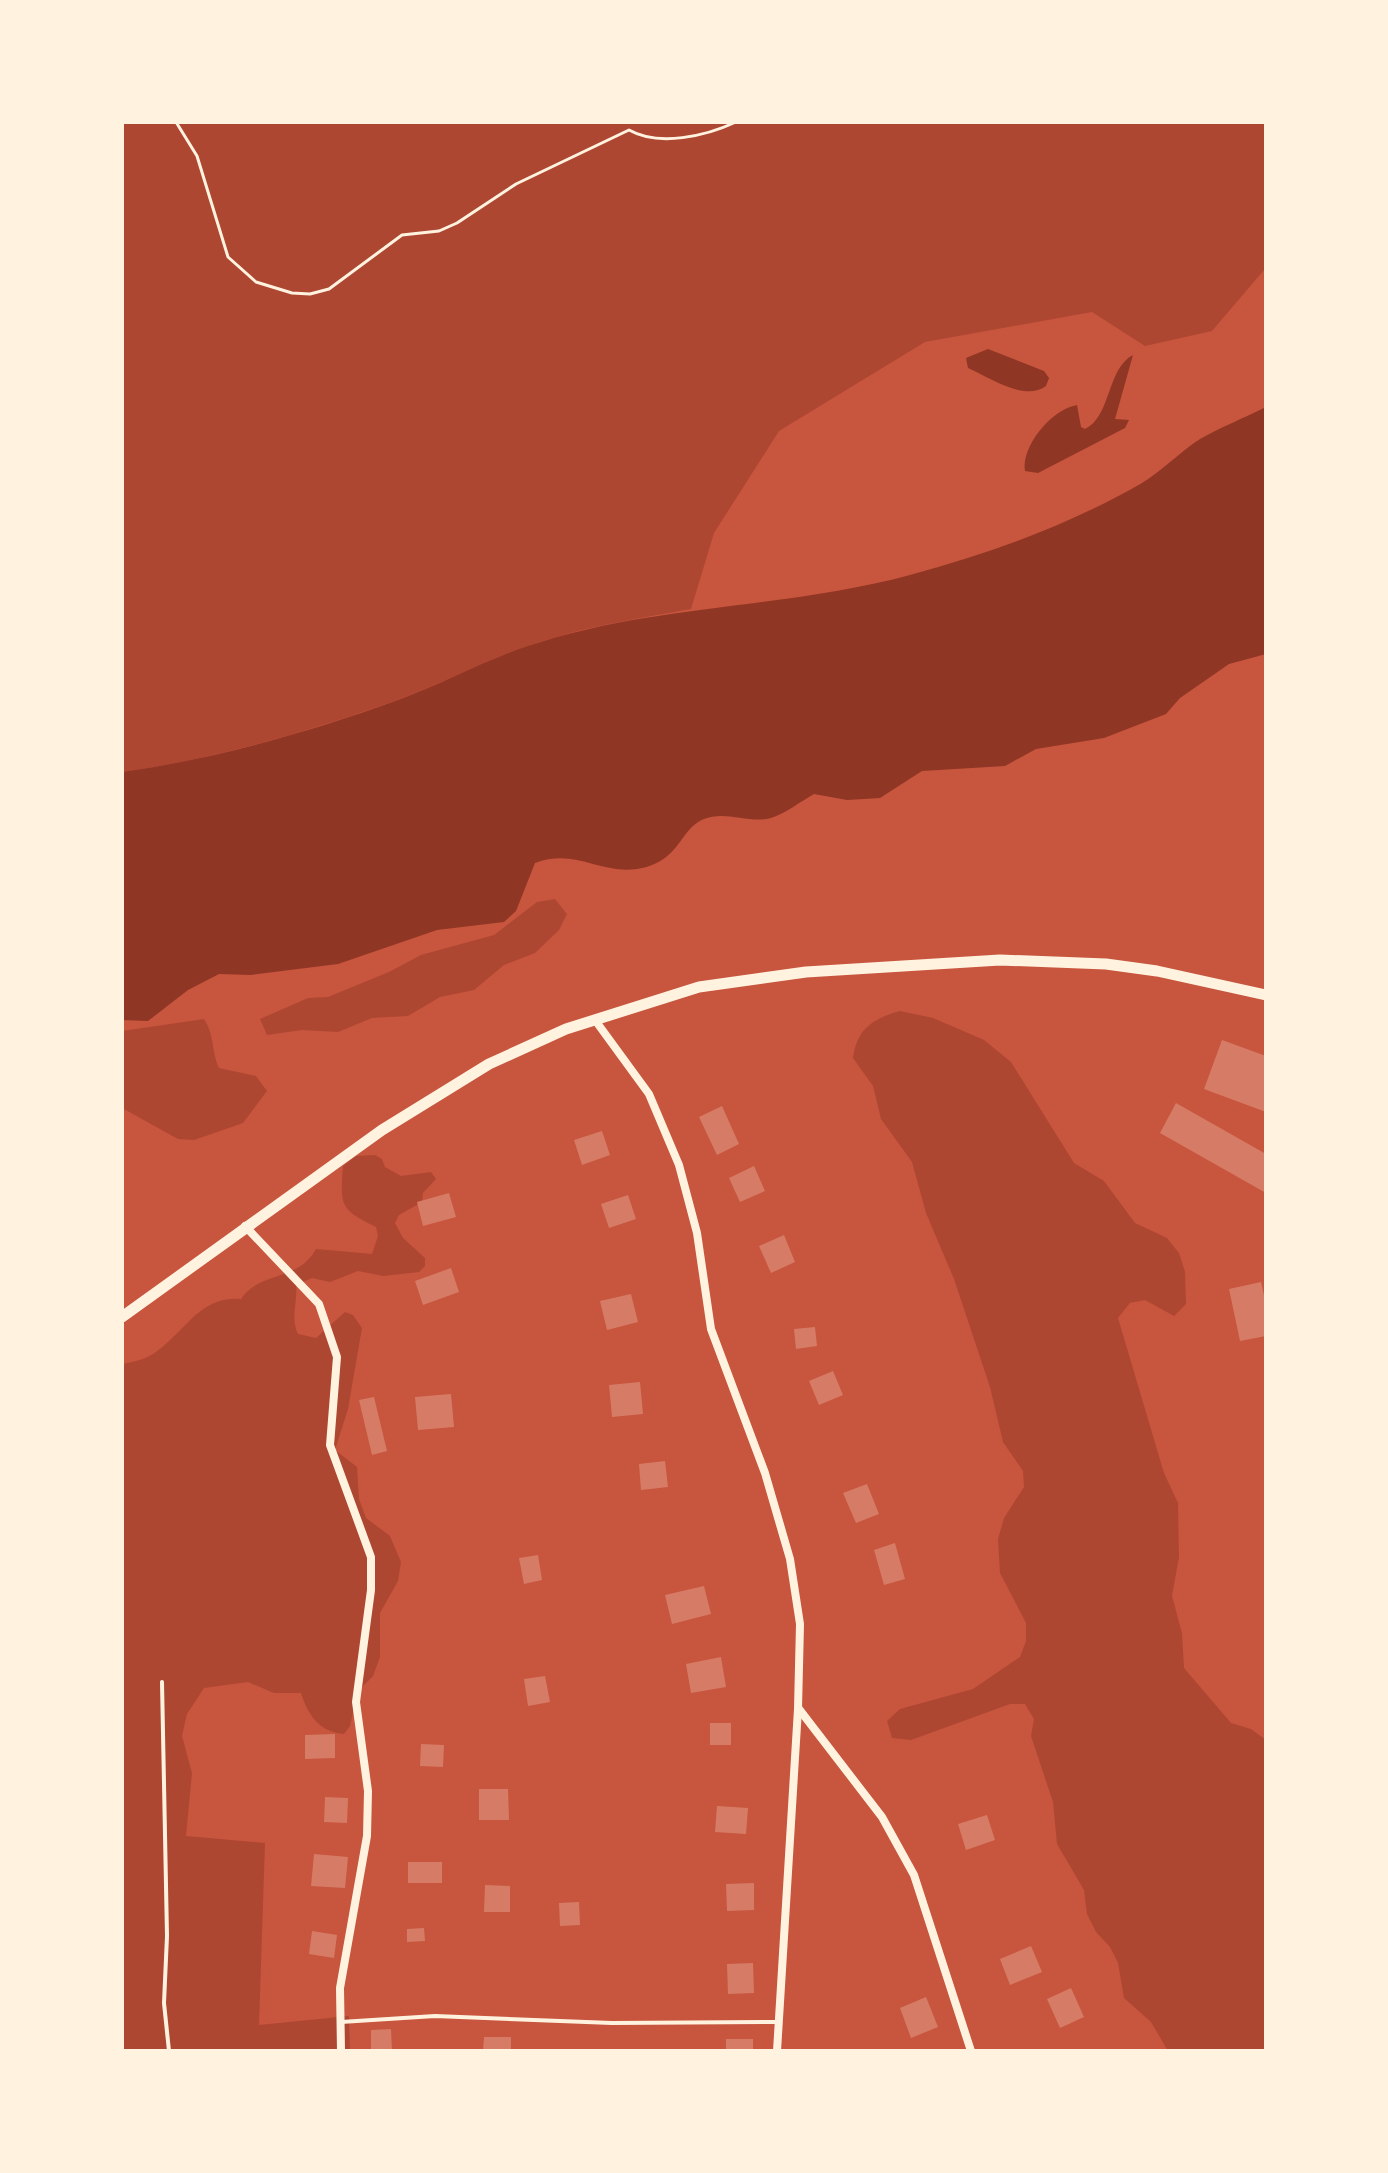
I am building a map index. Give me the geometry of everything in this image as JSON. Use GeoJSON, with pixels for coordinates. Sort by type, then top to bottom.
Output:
{"type":"FeatureCollection","features":[{"type":"Feature","properties":{"kind":"street"},"geometry":{"type":"LineString","coordinates":[[122,1317],[382,1130],[489,1064],[595,1020],[699,987],[806,972],[1000,960],[1106,964],[1218,982],[1266,995]]}},
{"type":"Feature","properties":{"kind":"street"},"geometry":{"type":"LineString","coordinates":[[595,1020],[649,1094],[679,1165],[697,1233],[711,1329],[765,1473],[790,1559],[800,1624],[798,1709],[777,2051]]}},
{"type":"Feature","properties":{"kind":"street"},"geometry":{"type":"LineString","coordinates":[[245,1226],[319,1304],[337,1357],[330,1445],[371,1557],[371,1590],[356,1702],[368,1791],[367,1836],[340,1988],[341,2051]]}},
{"type":"Feature","properties":{"kind":"street"},"geometry":{"type":"LineString","coordinates":[[798,1709],[882,1817],[914,1875],[971,2051]]}},
{"type":"Feature","properties":{"kind":"lane"},"geometry":{"type":"LineString","coordinates":[[162,1682],[167,1936],[164,2003],[169,2051]]}},
{"type":"Feature","properties":{"kind":"lane"},"geometry":{"type":"LineString","coordinates":[[341,2022],[435,2016],[612,2023],[777,2022]]}},
{"type":"Feature","properties":{"kind":"path"},"geometry":{"type":"LineString","coordinates":[[176,122],[197,156],[228,257],[256,282],[292,293],[310,294],[329,289],[402,235],[448,227],[516,184],[629,130],[644,138],[699,136],[736,122]]}},
{"type":"Feature","properties":{"kind":"shaded area"},"geometry":{"type":"Polygon","coordinates":[[[122,122],[1266,122],[1264,270],[1212,331],[1145,346],[1092,312],[925,342],[779,431],[714,533],[691,609],[608,624],[546,640],[397,700],[330,723],[226,752],[122,772],[122,122]]]}},
{"type":"Feature","properties":{"kind":"shaded area"},"geometry":{"type":"Polygon","coordinates":[[[988,349],[1044,371],[1049,378],[1046,386],[1037,390],[1017,390],[968,368],[966,358],[988,349]]]}},
{"type":"Feature","properties":{"kind":"shaded area"},"geometry":{"type":"Polygon","coordinates":[[[1133,355],[1115,419],[1129,420],[1125,428],[1038,473],[1025,471],[1025,461],[1033,440],[1058,413],[1077,405],[1081,427],[1085,429],[1093,423],[1105,404],[1118,370],[1133,355]]]}},
{"type":"Feature","properties":{"kind":"shaded area"},"geometry":{"type":"Polygon","coordinates":[[[1266,407],[1266,654],[1229,664],[1180,698],[1166,714],[1104,738],[1036,749],[1005,766],[922,771],[880,798],[847,800],[814,794],[771,818],[729,816],[704,819],[695,824],[662,860],[637,869],[623,870],[562,858],[535,863],[516,911],[504,922],[437,930],[338,964],[251,975],[219,974],[188,990],[148,1021],[122,1020],[122,772],[227,752],[331,723],[414,694],[528,646],[575,632],[670,614],[863,586],[970,557],[1058,525],[1114,498],[1150,478],[1200,439],[1266,407]]]}},
{"type":"Feature","properties":{"kind":"shaded area"},"geometry":{"type":"Polygon","coordinates":[[[555,899],[567,914],[559,930],[535,953],[504,965],[474,990],[440,997],[408,1016],[372,1018],[338,1032],[302,1030],[267,1035],[260,1019],[308,998],[328,997],[421,955],[494,935],[537,902],[555,899]]]}},
{"type":"Feature","properties":{"kind":"shaded area"},"geometry":{"type":"Polygon","coordinates":[[[900,1011],[933,1018],[984,1040],[1011,1062],[1074,1163],[1104,1181],[1135,1223],[1167,1238],[1179,1253],[1185,1272],[1186,1304],[1174,1316],[1145,1300],[1130,1303],[1118,1318],[1164,1473],[1178,1503],[1179,1557],[1172,1596],[1182,1633],[1184,1668],[1231,1723],[1251,1729],[1266,1740],[1266,2051],[1168,2051],[1151,2022],[1124,1998],[1118,1963],[1110,1947],[1096,1932],[1087,1914],[1084,1890],[1057,1844],[1053,1802],[1031,1736],[1034,1719],[1025,1704],[1010,1704],[911,1740],[892,1738],[887,1721],[900,1709],[973,1689],[1020,1657],[1026,1641],[1026,1623],[1000,1573],[998,1539],[1004,1518],[1024,1487],[1023,1471],[1003,1442],[990,1387],[954,1279],[926,1213],[912,1162],[881,1119],[873,1086],[853,1058],[862,1032],[881,1018],[900,1011]]]}},
{"type":"Feature","properties":{"kind":"shaded area"},"geometry":{"type":"Polygon","coordinates":[[[204,1019],[219,1068],[256,1076],[267,1091],[243,1123],[194,1140],[178,1139],[122,1108],[122,1031],[204,1019]]]}},
{"type":"Feature","properties":{"kind":"shaded area"},"geometry":{"type":"Polygon","coordinates":[[[375,1155],[382,1159],[385,1167],[401,1176],[431,1172],[436,1179],[423,1193],[422,1202],[399,1215],[395,1223],[403,1238],[425,1258],[425,1266],[419,1272],[383,1276],[358,1271],[330,1282],[312,1278],[296,1285],[294,1316],[298,1334],[316,1338],[345,1312],[353,1315],[362,1328],[348,1409],[335,1450],[357,1467],[359,1499],[366,1518],[390,1536],[401,1562],[398,1581],[380,1613],[380,1657],[373,1676],[358,1691],[350,1726],[344,1734],[321,1726],[307,1708],[301,1693],[274,1693],[248,1682],[204,1688],[187,1714],[182,1736],[192,1773],[186,1836],[265,1843],[259,2025],[349,2016],[350,2051],[122,2051],[122,1364],[153,1354],[203,1309],[214,1303],[241,1299],[259,1284],[300,1267],[316,1249],[372,1254],[378,1236],[376,1227],[355,1216],[345,1205],[342,1179],[343,1166],[356,1156],[375,1155]]]}},
{"type":"Feature","properties":{"kind":"building"},"geometry":{"type":"Polygon","coordinates":[[[1222,1040],[1266,1056],[1266,1112],[1204,1089],[1222,1040]]]}},
{"type":"Feature","properties":{"kind":"building"},"geometry":{"type":"Polygon","coordinates":[[[1176,1103],[1266,1154],[1266,1193],[1160,1133],[1176,1103]]]}},
{"type":"Feature","properties":{"kind":"building"},"geometry":{"type":"Polygon","coordinates":[[[722,1106],[739,1144],[717,1155],[699,1117],[722,1106]]]}},
{"type":"Feature","properties":{"kind":"building"},"geometry":{"type":"Polygon","coordinates":[[[602,1131],[610,1155],[582,1165],[574,1140],[602,1131]]]}},
{"type":"Feature","properties":{"kind":"building"},"geometry":{"type":"Polygon","coordinates":[[[754,1166],[765,1191],[740,1202],[729,1178],[754,1166]]]}},
{"type":"Feature","properties":{"kind":"building"},"geometry":{"type":"Polygon","coordinates":[[[449,1193],[456,1217],[423,1226],[417,1202],[449,1193]]]}},
{"type":"Feature","properties":{"kind":"building"},"geometry":{"type":"Polygon","coordinates":[[[628,1195],[636,1219],[609,1228],[601,1204],[628,1195]]]}},
{"type":"Feature","properties":{"kind":"building"},"geometry":{"type":"Polygon","coordinates":[[[784,1235],[795,1262],[771,1273],[759,1246],[784,1235]]]}},
{"type":"Feature","properties":{"kind":"building"},"geometry":{"type":"Polygon","coordinates":[[[451,1268],[459,1292],[423,1305],[415,1281],[451,1268]]]}},
{"type":"Feature","properties":{"kind":"building"},"geometry":{"type":"Polygon","coordinates":[[[1261,1282],[1266,1304],[1266,1336],[1240,1341],[1229,1289],[1261,1282]]]}},
{"type":"Feature","properties":{"kind":"building"},"geometry":{"type":"Polygon","coordinates":[[[631,1294],[638,1322],[607,1330],[600,1301],[631,1294]]]}},
{"type":"Feature","properties":{"kind":"building"},"geometry":{"type":"Polygon","coordinates":[[[815,1327],[817,1346],[796,1349],[794,1329],[815,1327]]]}},
{"type":"Feature","properties":{"kind":"building"},"geometry":{"type":"Polygon","coordinates":[[[833,1371],[843,1395],[819,1405],[809,1381],[833,1371]]]}},
{"type":"Feature","properties":{"kind":"building"},"geometry":{"type":"Polygon","coordinates":[[[640,1382],[643,1414],[612,1417],[609,1385],[640,1382]]]}},
{"type":"Feature","properties":{"kind":"building"},"geometry":{"type":"Polygon","coordinates":[[[451,1394],[454,1427],[418,1430],[415,1397],[451,1394]]]}},
{"type":"Feature","properties":{"kind":"building"},"geometry":{"type":"Polygon","coordinates":[[[374,1397],[387,1451],[372,1455],[359,1400],[374,1397]]]}},
{"type":"Feature","properties":{"kind":"building"},"geometry":{"type":"Polygon","coordinates":[[[665,1461],[668,1487],[641,1490],[639,1464],[665,1461]]]}},
{"type":"Feature","properties":{"kind":"building"},"geometry":{"type":"Polygon","coordinates":[[[867,1484],[879,1514],[856,1523],[843,1493],[867,1484]]]}},
{"type":"Feature","properties":{"kind":"building"},"geometry":{"type":"Polygon","coordinates":[[[895,1543],[905,1579],[884,1585],[874,1550],[895,1543]]]}},
{"type":"Feature","properties":{"kind":"building"},"geometry":{"type":"Polygon","coordinates":[[[538,1555],[542,1580],[524,1584],[519,1558],[538,1555]]]}},
{"type":"Feature","properties":{"kind":"building"},"geometry":{"type":"Polygon","coordinates":[[[704,1586],[711,1614],[672,1624],[665,1595],[704,1586]]]}},
{"type":"Feature","properties":{"kind":"building"},"geometry":{"type":"Polygon","coordinates":[[[721,1657],[726,1687],[691,1693],[686,1664],[721,1657]]]}},
{"type":"Feature","properties":{"kind":"building"},"geometry":{"type":"Polygon","coordinates":[[[545,1676],[550,1702],[528,1706],[524,1679],[545,1676]]]}},
{"type":"Feature","properties":{"kind":"building"},"geometry":{"type":"Polygon","coordinates":[[[710,1723],[731,1723],[731,1745],[710,1745],[710,1723]]]}},
{"type":"Feature","properties":{"kind":"building"},"geometry":{"type":"Polygon","coordinates":[[[335,1734],[335,1758],[305,1759],[305,1735],[335,1734]]]}},
{"type":"Feature","properties":{"kind":"building"},"geometry":{"type":"Polygon","coordinates":[[[421,1744],[444,1745],[443,1767],[420,1766],[421,1744]]]}},
{"type":"Feature","properties":{"kind":"building"},"geometry":{"type":"Polygon","coordinates":[[[479,1789],[508,1789],[509,1820],[479,1820],[479,1789]]]}},
{"type":"Feature","properties":{"kind":"building"},"geometry":{"type":"Polygon","coordinates":[[[325,1797],[348,1798],[347,1823],[324,1822],[325,1797]]]}},
{"type":"Feature","properties":{"kind":"building"},"geometry":{"type":"Polygon","coordinates":[[[717,1806],[748,1808],[746,1834],[715,1832],[717,1806]]]}},
{"type":"Feature","properties":{"kind":"building"},"geometry":{"type":"Polygon","coordinates":[[[987,1815],[995,1840],[966,1850],[958,1824],[987,1815]]]}},
{"type":"Feature","properties":{"kind":"building"},"geometry":{"type":"Polygon","coordinates":[[[314,1854],[348,1857],[345,1888],[311,1886],[314,1854]]]}},
{"type":"Feature","properties":{"kind":"building"},"geometry":{"type":"Polygon","coordinates":[[[408,1862],[442,1862],[442,1883],[408,1883],[408,1862]]]}},
{"type":"Feature","properties":{"kind":"building"},"geometry":{"type":"Polygon","coordinates":[[[754,1883],[754,1910],[727,1911],[726,1884],[754,1883]]]}},
{"type":"Feature","properties":{"kind":"building"},"geometry":{"type":"Polygon","coordinates":[[[485,1885],[510,1886],[510,1912],[484,1912],[485,1885]]]}},
{"type":"Feature","properties":{"kind":"building"},"geometry":{"type":"Polygon","coordinates":[[[579,1902],[580,1925],[560,1926],[559,1903],[579,1902]]]}},
{"type":"Feature","properties":{"kind":"building"},"geometry":{"type":"Polygon","coordinates":[[[424,1928],[425,1941],[407,1942],[407,1929],[424,1928]]]}},
{"type":"Feature","properties":{"kind":"building"},"geometry":{"type":"Polygon","coordinates":[[[312,1931],[337,1935],[334,1958],[309,1954],[312,1931]]]}},
{"type":"Feature","properties":{"kind":"building"},"geometry":{"type":"Polygon","coordinates":[[[1031,1946],[1042,1972],[1010,1985],[1000,1959],[1031,1946]]]}},
{"type":"Feature","properties":{"kind":"building"},"geometry":{"type":"Polygon","coordinates":[[[753,1963],[754,1993],[728,1994],[727,1964],[753,1963]]]}},
{"type":"Feature","properties":{"kind":"building"},"geometry":{"type":"Polygon","coordinates":[[[1071,1988],[1084,2017],[1060,2028],[1047,1999],[1071,1988]]]}},
{"type":"Feature","properties":{"kind":"building"},"geometry":{"type":"Polygon","coordinates":[[[926,1997],[938,2027],[911,2038],[900,2008],[926,1997]]]}},
{"type":"Feature","properties":{"kind":"building"},"geometry":{"type":"Polygon","coordinates":[[[391,2029],[392,2051],[371,2051],[371,2030],[391,2029]]]}},
{"type":"Feature","properties":{"kind":"building"},"geometry":{"type":"Polygon","coordinates":[[[484,2037],[511,2037],[511,2051],[483,2051],[484,2037]]]}},
{"type":"Feature","properties":{"kind":"building"},"geometry":{"type":"Polygon","coordinates":[[[726,2039],[753,2039],[753,2051],[726,2051],[726,2039]]]}}]}
